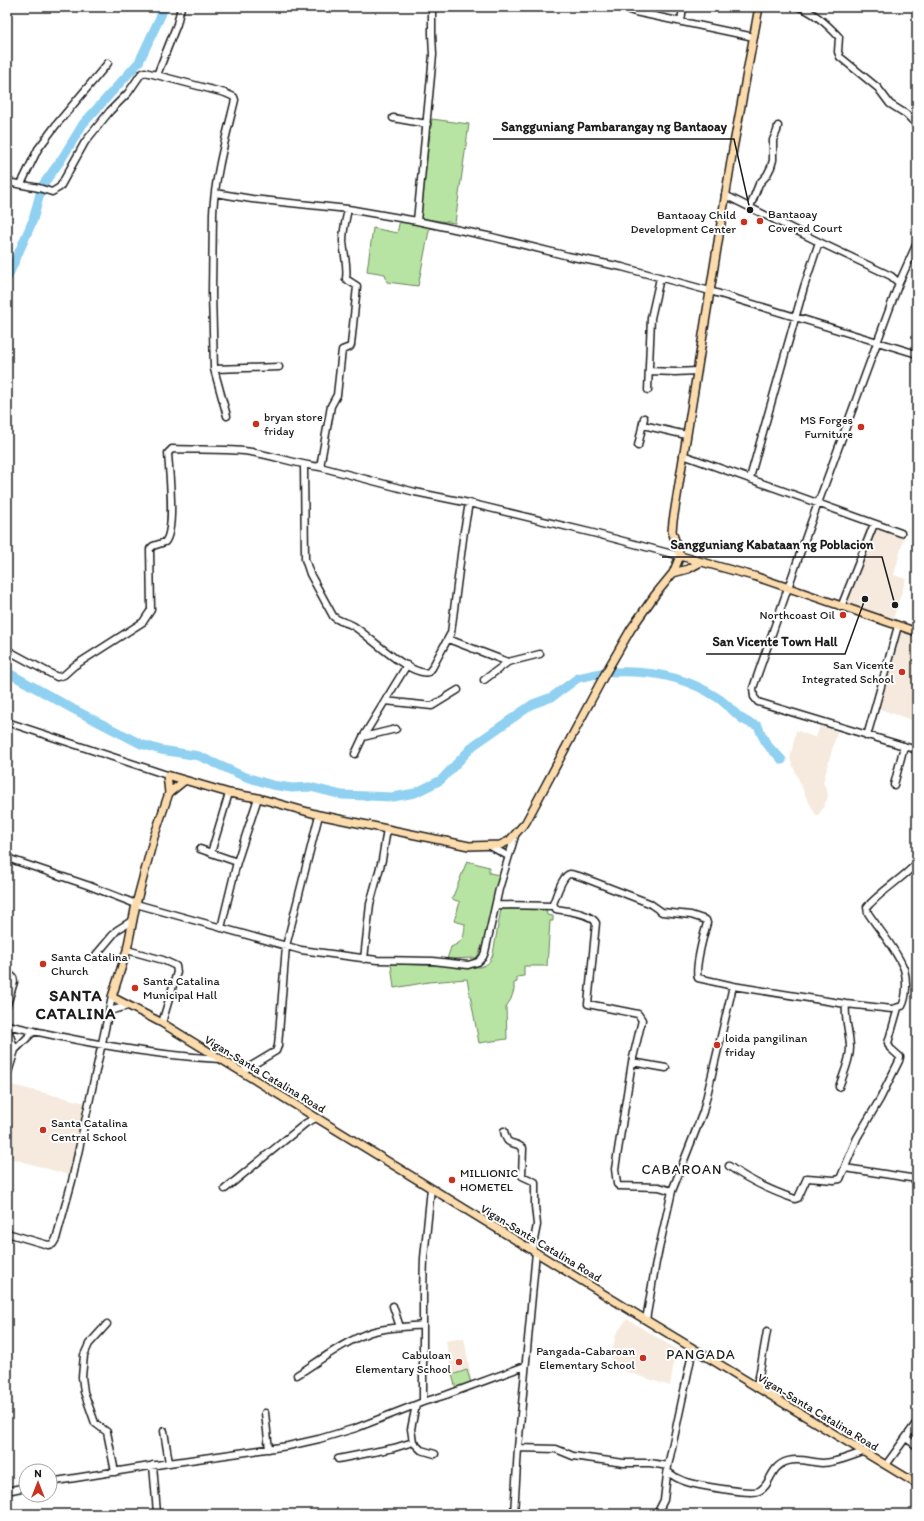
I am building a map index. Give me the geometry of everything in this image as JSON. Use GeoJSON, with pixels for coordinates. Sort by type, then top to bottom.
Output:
{"type":"FeatureCollection","features":[{"type":"Feature","properties":{"kind":"main road"},"geometry":{"type":"LineString","coordinates":[[112,997],[127,950],[136,904],[154,837],[169,793],[167,775],[229,793],[258,798],[319,815],[469,846],[500,845],[515,836],[526,822],[605,674],[631,629],[673,573],[680,556],[672,528],[725,195],[759,7]]}},
{"type":"Feature","properties":{"kind":"main road"},"geometry":{"type":"LineString","coordinates":[[680,556],[757,577],[787,589],[917,632]]}},
{"type":"Feature","properties":{"kind":"main road"},"geometry":{"type":"LineString","coordinates":[[673,573],[688,569],[701,562]]}},
{"type":"Feature","properties":{"kind":"main road"},"geometry":{"type":"LineString","coordinates":[[169,793],[184,781]]}},
{"type":"Feature","properties":{"kind":"main road","name":"Vigan-Santa Catalina Road"},"geometry":{"type":"LineString","coordinates":[[112,997],[162,1023],[693,1349],[917,1484]]}},
{"type":"Feature","properties":{"kind":"street"},"geometry":{"type":"LineString","coordinates":[[157,74],[177,24],[181,7]]}},
{"type":"Feature","properties":{"kind":"street"},"geometry":{"type":"LineString","coordinates":[[417,221],[433,55],[432,7]]}},
{"type":"Feature","properties":{"kind":"street"},"geometry":{"type":"LineString","coordinates":[[620,7],[635,12],[754,37]]}},
{"type":"Feature","properties":{"kind":"street"},"geometry":{"type":"LineString","coordinates":[[681,22],[683,7]]}},
{"type":"Feature","properties":{"kind":"street"},"geometry":{"type":"LineString","coordinates":[[798,7],[812,13],[834,32],[839,37],[838,52],[840,57],[878,88],[890,104],[906,114],[917,125]]}},
{"type":"Feature","properties":{"kind":"street"},"geometry":{"type":"LineString","coordinates":[[21,184],[38,149],[56,124],[108,62]]}},
{"type":"Feature","properties":{"kind":"street"},"geometry":{"type":"LineString","coordinates":[[7,182],[54,192],[60,187],[85,142],[128,93],[141,74],[148,72],[157,74],[225,93],[234,97],[235,100],[222,154],[213,213],[212,293],[214,369],[227,416]]}},
{"type":"Feature","properties":{"kind":"street"},"geometry":{"type":"LineString","coordinates":[[393,118],[427,124]]}},
{"type":"Feature","properties":{"kind":"street"},"geometry":{"type":"LineString","coordinates":[[750,207],[759,184],[767,175],[771,167],[773,160],[773,140],[778,126]]}},
{"type":"Feature","properties":{"kind":"street"},"geometry":{"type":"LineString","coordinates":[[215,193],[260,200],[348,209],[417,221],[492,237],[568,256],[622,267],[710,291],[917,354]]}},
{"type":"Feature","properties":{"kind":"street"},"geometry":{"type":"LineString","coordinates":[[725,195],[890,276],[899,283]]}},
{"type":"Feature","properties":{"kind":"street"},"geometry":{"type":"LineString","coordinates":[[320,467],[332,406],[337,395],[342,350],[350,347],[351,345],[357,286],[346,279],[347,262],[344,254],[343,238],[348,209]]}},
{"type":"Feature","properties":{"kind":"street"},"geometry":{"type":"LineString","coordinates":[[750,478],[819,242]]}},
{"type":"Feature","properties":{"kind":"street"},"geometry":{"type":"LineString","coordinates":[[917,243],[899,283],[877,342],[787,589],[753,688],[754,697],[758,702],[917,750]]}},
{"type":"Feature","properties":{"kind":"street"},"geometry":{"type":"LineString","coordinates":[[648,390],[651,318],[660,278]]}},
{"type":"Feature","properties":{"kind":"street"},"geometry":{"type":"LineString","coordinates":[[214,369],[279,367]]}},
{"type":"Feature","properties":{"kind":"street"},"geometry":{"type":"LineString","coordinates":[[649,371],[697,371]]}},
{"type":"Feature","properties":{"kind":"street"},"geometry":{"type":"LineString","coordinates":[[638,446],[643,422],[686,435]]}},
{"type":"Feature","properties":{"kind":"street"},"geometry":{"type":"LineString","coordinates":[[7,650],[58,677],[64,675],[87,658],[143,622],[148,617],[151,610],[150,549],[153,546],[165,542],[168,536],[171,505],[169,451],[172,450],[244,452],[304,466],[320,467],[415,492],[593,532],[680,556]]}},
{"type":"Feature","properties":{"kind":"street"},"geometry":{"type":"LineString","coordinates":[[683,455],[901,533]]}},
{"type":"Feature","properties":{"kind":"street"},"geometry":{"type":"LineString","coordinates":[[304,466],[305,558],[310,574],[334,618],[353,625],[390,654],[420,672],[429,672],[436,663],[448,639],[453,621],[469,503]]}},
{"type":"Feature","properties":{"kind":"street"},"geometry":{"type":"LineString","coordinates":[[841,607],[874,524]]}},
{"type":"Feature","properties":{"kind":"street"},"geometry":{"type":"LineString","coordinates":[[867,736],[898,626]]}},
{"type":"Feature","properties":{"kind":"street"},"geometry":{"type":"LineString","coordinates":[[448,639],[508,662]]}},
{"type":"Feature","properties":{"kind":"street"},"geometry":{"type":"LineString","coordinates":[[484,680],[508,662],[540,654]]}},
{"type":"Feature","properties":{"kind":"street"},"geometry":{"type":"LineString","coordinates":[[355,754],[363,737],[407,665]]}},
{"type":"Feature","properties":{"kind":"street"},"geometry":{"type":"LineString","coordinates":[[385,701],[432,706],[458,690]]}},
{"type":"Feature","properties":{"kind":"street"},"geometry":{"type":"LineString","coordinates":[[7,722],[167,775]]}},
{"type":"Feature","properties":{"kind":"street"},"geometry":{"type":"LineString","coordinates":[[363,737],[396,729]]}},
{"type":"Feature","properties":{"kind":"street"},"geometry":{"type":"LineString","coordinates":[[894,785],[904,746]]}},
{"type":"Feature","properties":{"kind":"street"},"geometry":{"type":"LineString","coordinates":[[211,854],[229,793]]}},
{"type":"Feature","properties":{"kind":"street"},"geometry":{"type":"LineString","coordinates":[[221,928],[237,862],[258,798]]}},
{"type":"Feature","properties":{"kind":"street"},"geometry":{"type":"LineString","coordinates":[[241,1072],[276,1051],[278,1046],[286,946],[319,815]]}},
{"type":"Feature","properties":{"kind":"street"},"geometry":{"type":"LineString","coordinates":[[364,959],[370,904],[382,860],[387,829]]}},
{"type":"Feature","properties":{"kind":"street"},"geometry":{"type":"LineString","coordinates":[[7,858],[81,883],[136,904],[301,950],[364,959],[474,964],[483,957],[485,952],[508,856],[515,836]]}},
{"type":"Feature","properties":{"kind":"street"},"geometry":{"type":"LineString","coordinates":[[490,846],[508,856]]}},
{"type":"Feature","properties":{"kind":"street"},"geometry":{"type":"LineString","coordinates":[[200,849],[237,862]]}},
{"type":"Feature","properties":{"kind":"street"},"geometry":{"type":"LineString","coordinates":[[553,906],[563,879],[571,874],[649,904],[662,912],[691,915],[706,920],[707,923],[697,976],[702,979],[733,986],[846,1004],[892,1009],[898,1008],[904,1003],[906,987],[904,969],[894,951],[868,913],[867,907],[908,873],[917,863]]}},
{"type":"Feature","properties":{"kind":"street"},"geometry":{"type":"LineString","coordinates":[[496,905],[553,906],[556,909],[589,916],[595,920],[596,923],[588,1004],[638,1014],[642,1020],[632,1062],[615,1169],[617,1184],[619,1186],[659,1188],[672,1191]]}},
{"type":"Feature","properties":{"kind":"street"},"geometry":{"type":"LineString","coordinates":[[96,955],[117,930],[133,920]]}},
{"type":"Feature","properties":{"kind":"street"},"geometry":{"type":"LineString","coordinates":[[127,950],[163,960],[176,966],[177,972],[162,1023]]}},
{"type":"Feature","properties":{"kind":"street"},"geometry":{"type":"LineString","coordinates":[[7,974],[14,978],[7,1004]]}},
{"type":"Feature","properties":{"kind":"street"},"geometry":{"type":"LineString","coordinates":[[646,1320],[656,1262],[672,1191],[703,1112],[733,986]]}},
{"type":"Feature","properties":{"kind":"street"},"geometry":{"type":"LineString","coordinates":[[7,1234],[48,1245],[53,1244],[56,1239],[72,1181],[112,997]]}},
{"type":"Feature","properties":{"kind":"street"},"geometry":{"type":"LineString","coordinates":[[839,1087],[849,1059],[850,1049],[845,1013],[846,1004]]}},
{"type":"Feature","properties":{"kind":"street"},"geometry":{"type":"LineString","coordinates":[[109,1011],[128,1006]]}},
{"type":"Feature","properties":{"kind":"street"},"geometry":{"type":"LineString","coordinates":[[729,1166],[740,1174],[759,1184],[795,1199],[798,1198],[807,1178],[840,1179],[856,1138],[880,1099],[900,1061],[900,1057],[890,1048],[888,1043],[898,1008]]}},
{"type":"Feature","properties":{"kind":"street"},"geometry":{"type":"LineString","coordinates":[[15,1050],[7,1026],[160,1054],[220,1059]]}},
{"type":"Feature","properties":{"kind":"street"},"geometry":{"type":"LineString","coordinates":[[7,1076],[15,1050],[34,1031]]}},
{"type":"Feature","properties":{"kind":"street"},"geometry":{"type":"LineString","coordinates":[[632,1062],[666,1068]]}},
{"type":"Feature","properties":{"kind":"street"},"geometry":{"type":"LineString","coordinates":[[225,1189],[306,1123],[316,1118]]}},
{"type":"Feature","properties":{"kind":"street"},"geometry":{"type":"LineString","coordinates":[[504,1131],[508,1142],[523,1148],[522,1176],[535,1182],[537,1225],[518,1448],[514,1514]]}},
{"type":"Feature","properties":{"kind":"street"},"geometry":{"type":"LineString","coordinates":[[845,1168],[917,1179]]}},
{"type":"Feature","properties":{"kind":"street"},"geometry":{"type":"LineString","coordinates":[[423,1402],[424,1258],[431,1188]]}},
{"type":"Feature","properties":{"kind":"street"},"geometry":{"type":"LineString","coordinates":[[393,1306],[400,1328]]}},
{"type":"Feature","properties":{"kind":"street"},"geometry":{"type":"LineString","coordinates":[[107,1324],[93,1338],[84,1355],[82,1384],[96,1423],[107,1432],[115,1472]]}},
{"type":"Feature","properties":{"kind":"street"},"geometry":{"type":"LineString","coordinates":[[297,1375],[343,1346],[366,1334],[380,1330],[423,1325]]}},
{"type":"Feature","properties":{"kind":"street"},"geometry":{"type":"LineString","coordinates":[[757,1388],[766,1331]]}},
{"type":"Feature","properties":{"kind":"street"},"geometry":{"type":"LineString","coordinates":[[657,1514],[664,1500],[668,1469],[693,1349]]}},
{"type":"Feature","properties":{"kind":"street"},"geometry":{"type":"LineString","coordinates":[[58,1481],[153,1465],[288,1446],[335,1435],[525,1366]]}},
{"type":"Feature","properties":{"kind":"street"},"geometry":{"type":"LineString","coordinates":[[416,1405],[411,1429],[413,1442],[421,1450],[435,1454]]}},
{"type":"Feature","properties":{"kind":"street"},"geometry":{"type":"LineString","coordinates":[[265,1413],[269,1449]]}},
{"type":"Feature","properties":{"kind":"street"},"geometry":{"type":"LineString","coordinates":[[886,1465],[917,1422]]}},
{"type":"Feature","properties":{"kind":"street"},"geometry":{"type":"LineString","coordinates":[[164,1431],[169,1463]]}},
{"type":"Feature","properties":{"kind":"street"},"geometry":{"type":"LineString","coordinates":[[906,1438],[917,1446]]}},
{"type":"Feature","properties":{"kind":"street"},"geometry":{"type":"LineString","coordinates":[[338,1459],[394,1448],[413,1442]]}},
{"type":"Feature","properties":{"kind":"street"},"geometry":{"type":"LineString","coordinates":[[518,1448],[556,1449],[573,1456],[624,1463],[650,1463],[668,1469],[678,1479],[692,1483],[753,1492],[763,1488],[774,1470],[786,1461],[799,1460],[827,1462],[863,1452]]}},
{"type":"Feature","properties":{"kind":"street"},"geometry":{"type":"LineString","coordinates":[[153,1465],[157,1513]]}},
{"type":"Feature","properties":{"kind":"street"},"geometry":{"type":"LineString","coordinates":[[7,1491],[18,1489]]}},
{"type":"Feature","properties":{"kind":"shaded area"},"geometry":{"type":"Polygon","coordinates":[[[870,518],[906,530],[894,575],[906,579],[893,619],[840,602],[870,518]]]}},
{"type":"Feature","properties":{"kind":"shaded area","name":"San Vicente Integrated School"},"geometry":{"type":"Polygon","coordinates":[[[900,629],[917,635],[917,722],[877,708],[900,629]]]}},
{"type":"Feature","properties":{"kind":"shaded area"},"geometry":{"type":"Polygon","coordinates":[[[820,725],[837,732],[823,782],[828,794],[827,799],[817,817],[806,797],[790,759],[796,730],[816,738],[820,725]]]}},
{"type":"Feature","properties":{"kind":"shaded area","name":"Santa Catalina Central School"},"geometry":{"type":"Polygon","coordinates":[[[7,1084],[86,1103],[69,1175],[7,1157],[7,1084]]]}},
{"type":"Feature","properties":{"kind":"shaded area","name":"Pangada-Cabaroan Elementary School"},"geometry":{"type":"Polygon","coordinates":[[[627,1319],[676,1349],[670,1386],[609,1366],[616,1334],[627,1319]]]}},
{"type":"Feature","properties":{"kind":"shaded area","name":"Cabuloan Elementary School"},"geometry":{"type":"Polygon","coordinates":[[[464,1338],[472,1383],[454,1389],[446,1341],[464,1338]]]}},
{"type":"Feature","properties":{"kind":"green space"},"geometry":{"type":"Polygon","coordinates":[[[432,119],[469,124],[455,223],[419,218],[432,119]]]}},
{"type":"Feature","properties":{"kind":"green space"},"geometry":{"type":"Polygon","coordinates":[[[400,220],[430,226],[418,286],[387,282],[385,274],[367,271],[373,228],[397,233],[400,220]]]}},
{"type":"Feature","properties":{"kind":"green space"},"geometry":{"type":"Polygon","coordinates":[[[467,861],[489,867],[489,873],[500,875],[485,938],[477,958],[447,959],[451,947],[461,941],[464,933],[465,924],[454,921],[460,902],[452,899],[467,861]]]}},
{"type":"Feature","properties":{"kind":"green space"},"geometry":{"type":"Polygon","coordinates":[[[501,909],[546,910],[547,915],[553,916],[553,921],[550,921],[547,966],[524,966],[524,976],[517,977],[517,982],[514,983],[514,990],[511,999],[506,1007],[507,1039],[479,1043],[467,979],[429,982],[394,988],[391,964],[480,967],[487,964],[493,954],[501,909]]]}},
{"type":"Feature","properties":{"kind":"green space"},"geometry":{"type":"Polygon","coordinates":[[[467,1370],[471,1383],[456,1388],[452,1375],[467,1370]]]}},
{"type":"Feature","properties":{"kind":"waterway"},"geometry":{"type":"LineString","coordinates":[[7,279],[33,220],[42,186],[61,160],[83,124],[139,62],[162,13],[163,7]]}},
{"type":"Feature","properties":{"kind":"waterway"},"geometry":{"type":"LineString","coordinates":[[7,672],[73,709],[141,744],[161,750],[199,756],[243,776],[272,785],[292,788],[310,787],[342,795],[393,797],[415,793],[441,780],[474,745],[533,704],[552,697],[578,678],[601,673]]}},
{"type":"Feature","properties":{"kind":"waterway"},"geometry":{"type":"LineString","coordinates":[[612,672],[640,672],[667,676],[681,680],[706,691],[718,698],[741,718],[758,726],[768,746],[782,760]]}},
{"type":"Feature","properties":{"kind":"place","name":"Sangguniang Pambarangay ng Bantaoay"},"geometry":{"type":"Point","coordinates":[750,210]}},
{"type":"Feature","properties":{"kind":"place","name":"Bantaoay Covered Court"},"geometry":{"type":"Point","coordinates":[760,221]}},
{"type":"Feature","properties":{"kind":"place","name":"Bantaoay Child Development Center"},"geometry":{"type":"Point","coordinates":[744,222]}},
{"type":"Feature","properties":{"kind":"place","name":"bryan store friday"},"geometry":{"type":"Point","coordinates":[256,424]}},
{"type":"Feature","properties":{"kind":"place","name":"MS Forges Furniture"},"geometry":{"type":"Point","coordinates":[861,427]}},
{"type":"Feature","properties":{"kind":"place","name":"San Vicente Town Hall"},"geometry":{"type":"Point","coordinates":[865,599]}},
{"type":"Feature","properties":{"kind":"place","name":"Sangguniang Kabataan ng Poblacion"},"geometry":{"type":"Point","coordinates":[895,605]}},
{"type":"Feature","properties":{"kind":"place","name":"Northcoast Oil"},"geometry":{"type":"Point","coordinates":[843,615]}},
{"type":"Feature","properties":{"kind":"place","name":"San Vicente Integrated School"},"geometry":{"type":"Point","coordinates":[902,672]}},
{"type":"Feature","properties":{"kind":"place","name":"Santa Catalina Church"},"geometry":{"type":"Point","coordinates":[43,964]}},
{"type":"Feature","properties":{"kind":"place","name":"Santa Catalina Municipal Hall"},"geometry":{"type":"Point","coordinates":[135,988]}},
{"type":"Feature","properties":{"kind":"place","name":"loida pangilinan friday"},"geometry":{"type":"Point","coordinates":[717,1045]}},
{"type":"Feature","properties":{"kind":"place","name":"Santa Catalina Central School"},"geometry":{"type":"Point","coordinates":[43,1130]}},
{"type":"Feature","properties":{"kind":"place","name":"MILLIONIC HOMETEL"},"geometry":{"type":"Point","coordinates":[452,1180]}},
{"type":"Feature","properties":{"kind":"place","name":"Pangada-Cabaroan Elementary School"},"geometry":{"type":"Point","coordinates":[643,1358]}},
{"type":"Feature","properties":{"kind":"place","name":"Cabuloan Elementary School"},"geometry":{"type":"Point","coordinates":[459,1362]}},
{"type":"Feature","properties":{"kind":"district","name":"SANTA CATALINA"},"geometry":{"type":"Point","coordinates":[76,1004]}},
{"type":"Feature","properties":{"kind":"district","name":"CABAROAN"},"geometry":{"type":"Point","coordinates":[682,1169]}},
{"type":"Feature","properties":{"kind":"district","name":"PANGADA"},"geometry":{"type":"Point","coordinates":[701,1354]}}]}
